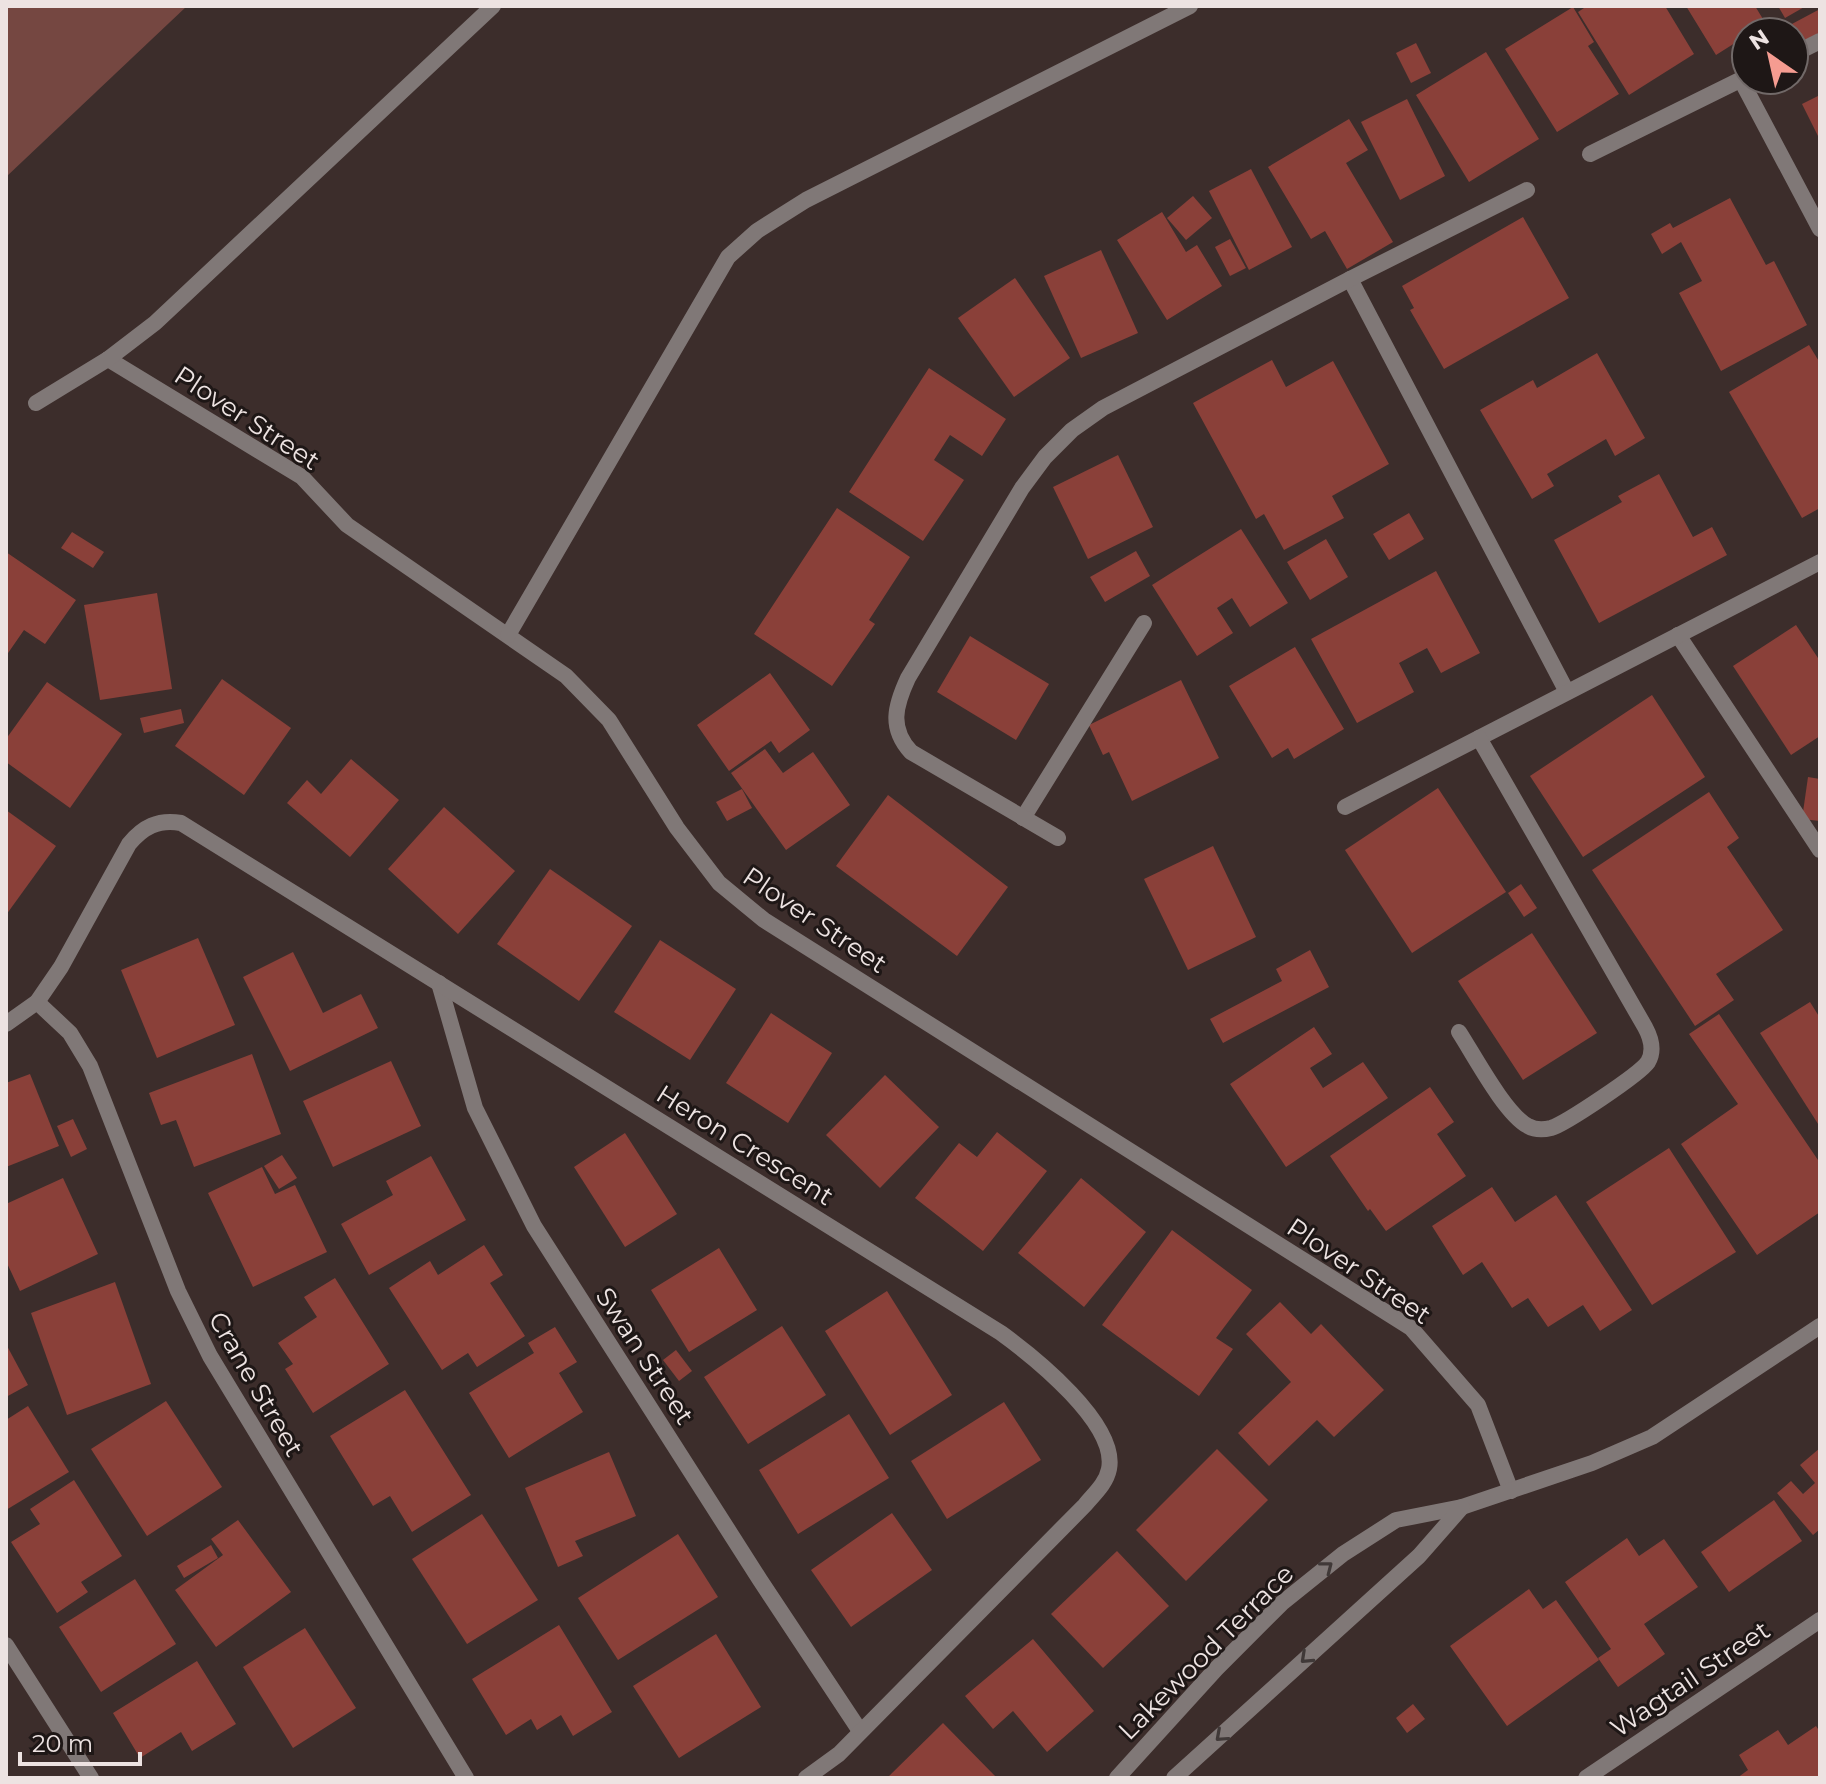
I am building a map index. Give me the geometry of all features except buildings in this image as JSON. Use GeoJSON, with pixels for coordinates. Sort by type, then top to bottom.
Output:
{"type":"FeatureCollection","features":[{"type":"Feature","properties":{"kind":"street"},"geometry":{"type":"LineString","coordinates":[[36,403],[108,359],[167,312],[493,6]]}},
{"type":"Feature","properties":{"kind":"street"},"geometry":{"type":"LineString","coordinates":[[508,635],[728,257],[747,240],[806,200],[1190,6]]}},
{"type":"Feature","properties":{"kind":"street"},"geometry":{"type":"LineString","coordinates":[[1590,154],[1730,85]]}},
{"type":"Feature","properties":{"kind":"street"},"geometry":{"type":"LineString","coordinates":[[1752,96],[1820,229]]}},
{"type":"Feature","properties":{"kind":"street"},"geometry":{"type":"LineString","coordinates":[[1058,838],[911,752],[899,734],[895,713],[908,678],[1022,488],[1045,457],[1072,430],[1103,408],[1527,190]]}},
{"type":"Feature","properties":{"kind":"street"},"geometry":{"type":"LineString","coordinates":[[1350,279],[1567,692]]}},
{"type":"Feature","properties":{"kind":"street","name":"Plover Street"},"geometry":{"type":"LineString","coordinates":[[108,359],[302,477],[347,525],[566,676],[609,720],[677,828],[719,883],[764,920],[1411,1328],[1478,1405],[1511,1491]]}},
{"type":"Feature","properties":{"kind":"street"},"geometry":{"type":"LineString","coordinates":[[1345,807],[1820,562]]}},
{"type":"Feature","properties":{"kind":"street"},"geometry":{"type":"LineString","coordinates":[[1023,818],[1144,623]]}},
{"type":"Feature","properties":{"kind":"street"},"geometry":{"type":"LineString","coordinates":[[1678,635],[1820,850]]}},
{"type":"Feature","properties":{"kind":"street"},"geometry":{"type":"LineString","coordinates":[[1459,1032],[1506,1105],[1525,1125],[1535,1130],[1556,1127],[1633,1076],[1647,1062],[1652,1048],[1645,1027],[1479,738]]}},
{"type":"Feature","properties":{"kind":"street","name":"Heron Crescent"},"geometry":{"type":"LineString","coordinates":[[6,1024],[37,1002],[61,967],[138,833],[162,821],[181,823],[1001,1333],[1049,1372],[1104,1437],[1109,1469],[1098,1490],[839,1754],[806,1778]]}},
{"type":"Feature","properties":{"kind":"street","name":"Swan Street"},"geometry":{"type":"LineString","coordinates":[[439,983],[475,1108],[534,1226],[860,1731]]}},
{"type":"Feature","properties":{"kind":"street","name":"Crane Street"},"geometry":{"type":"LineString","coordinates":[[37,1002],[70,1033],[90,1066],[178,1291],[221,1377],[466,1778]]}},
{"type":"Feature","properties":{"kind":"street","name":"Lakewood Terrace"},"geometry":{"type":"LineString","coordinates":[[1117,1778],[1216,1669],[1282,1603],[1343,1554],[1396,1520],[1462,1507],[1592,1463],[1652,1437],[1820,1326]]}},
{"type":"Feature","properties":{"kind":"street","name":"Lakewood Terrace"},"geometry":{"type":"LineString","coordinates":[[1174,1778],[1398,1576],[1462,1507]]}},
{"type":"Feature","properties":{"kind":"street","name":"Wagtail Street"},"geometry":{"type":"LineString","coordinates":[[1586,1778],[1820,1620]]}},
{"type":"Feature","properties":{"kind":"street"},"geometry":{"type":"LineString","coordinates":[[6,1645],[91,1778]]}},
{"type":"Feature","properties":{"kind":"shaded area"},"geometry":{"type":"Polygon","coordinates":[[[6,6],[187,6],[6,177],[6,6]]]}}]}
